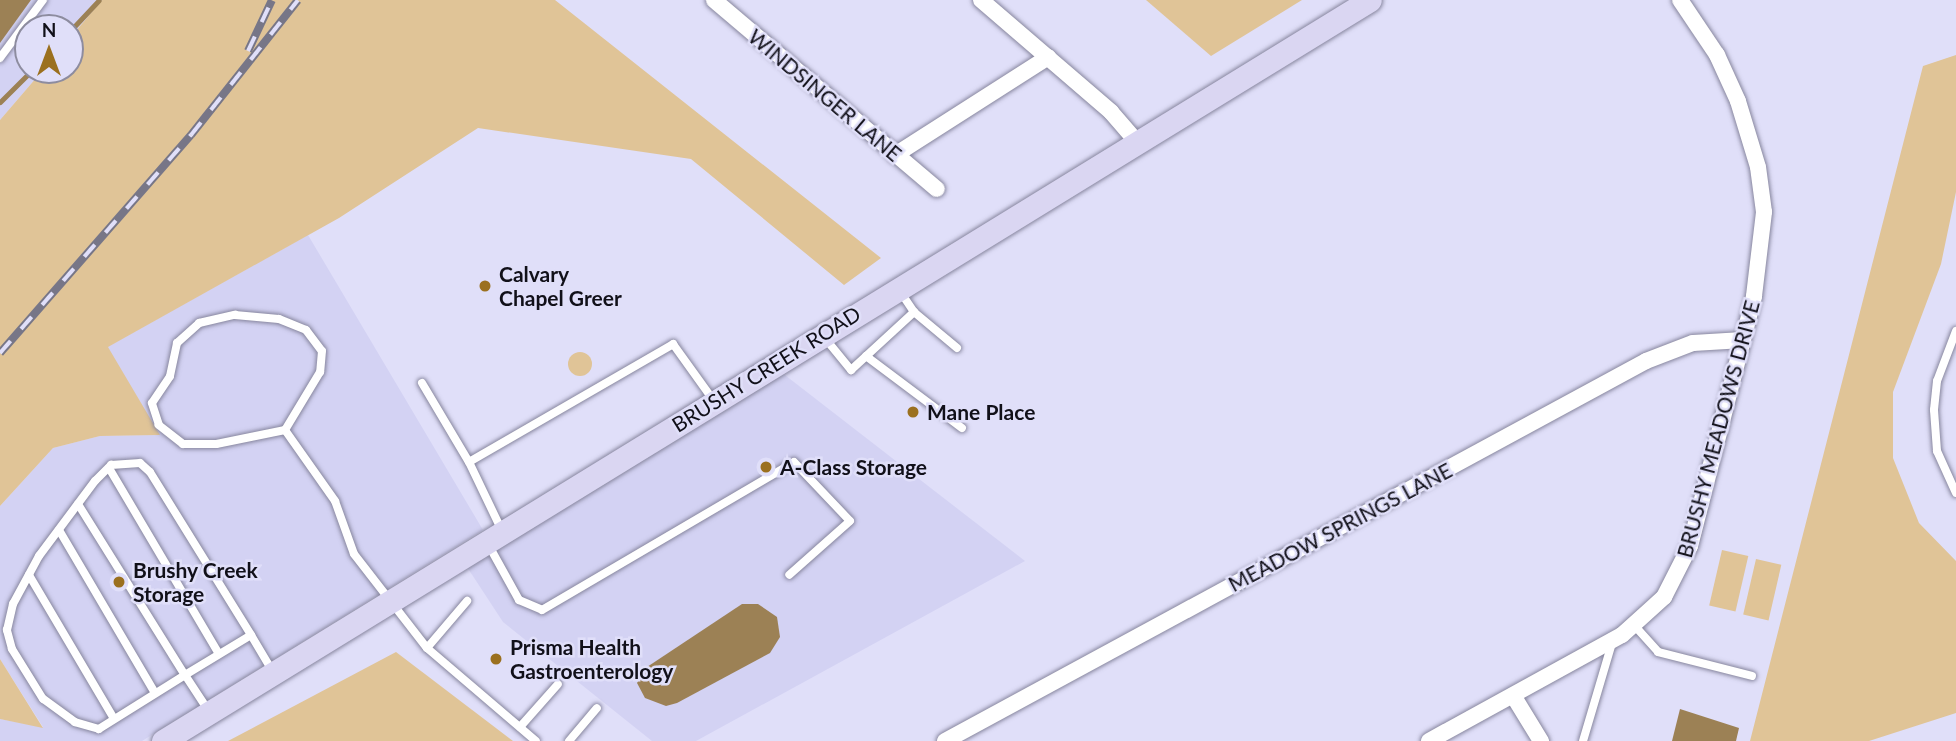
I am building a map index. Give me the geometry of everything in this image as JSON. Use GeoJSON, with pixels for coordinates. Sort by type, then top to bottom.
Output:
{"type":"FeatureCollection","features":[{"type":"Feature","properties":{"kind":"main road","name":"BRUSHY CREEK ROAD"},"geometry":{"type":"LineString","coordinates":[[163,741],[1370,0]]}},
{"type":"Feature","properties":{"kind":"street","name":"WINDSINGER LANE"},"geometry":{"type":"LineString","coordinates":[[714,0],[937,189]]}},
{"type":"Feature","properties":{"kind":"street"},"geometry":{"type":"LineString","coordinates":[[981,0],[1111,112],[1137,142]]}},
{"type":"Feature","properties":{"kind":"street","name":"BRUSHY MEADOWS DRIVE"},"geometry":{"type":"LineString","coordinates":[[1429,741],[1613,641],[1664,597],[1683,565],[1743,340],[1763,238],[1760,178],[1738,102],[1717,55],[1680,0]]}},
{"type":"Feature","properties":{"kind":"street"},"geometry":{"type":"LineString","coordinates":[[895,155],[1048,57]]}},
{"type":"Feature","properties":{"kind":"street","name":"MEADOW SPRINGS LANE"},"geometry":{"type":"LineString","coordinates":[[944,741],[1646,360],[1693,343],[1743,340]]}},
{"type":"Feature","properties":{"kind":"street"},"geometry":{"type":"LineString","coordinates":[[1514,697],[1541,741]]}},
{"type":"Feature","properties":{"kind":"lane"},"geometry":{"type":"LineString","coordinates":[[0,58],[43,0]]}},
{"type":"Feature","properties":{"kind":"lane"},"geometry":{"type":"LineString","coordinates":[[898,288],[914,312],[957,348]]}},
{"type":"Feature","properties":{"kind":"lane"},"geometry":{"type":"LineString","coordinates":[[822,335],[851,370],[914,312]]}},
{"type":"Feature","properties":{"kind":"lane"},"geometry":{"type":"LineString","coordinates":[[235,315],[279,319],[306,330],[323,351],[320,372],[285,430],[216,444],[183,444],[175,438],[159,425],[152,403],[170,376],[177,343],[199,323],[235,315]]}},
{"type":"Feature","properties":{"kind":"lane"},"geometry":{"type":"LineString","coordinates":[[1956,331],[1937,381],[1934,410],[1937,451],[1956,493]]}},
{"type":"Feature","properties":{"kind":"lane"},"geometry":{"type":"LineString","coordinates":[[469,462],[673,344],[714,401]]}},
{"type":"Feature","properties":{"kind":"lane"},"geometry":{"type":"LineString","coordinates":[[866,356],[962,428]]}},
{"type":"Feature","properties":{"kind":"lane"},"geometry":{"type":"LineString","coordinates":[[422,383],[469,462],[519,600],[542,610],[794,462],[850,521],[789,575]]}},
{"type":"Feature","properties":{"kind":"lane"},"geometry":{"type":"LineString","coordinates":[[285,430],[335,501],[354,554],[427,648],[536,741]]}},
{"type":"Feature","properties":{"kind":"lane"},"geometry":{"type":"LineString","coordinates":[[251,635],[99,729],[75,722],[43,699],[12,649],[8,630],[13,604],[59,530],[109,468],[128,461],[140,463],[150,472],[274,672]]}},
{"type":"Feature","properties":{"kind":"lane"},"geometry":{"type":"LineString","coordinates":[[109,468],[219,654]]}},
{"type":"Feature","properties":{"kind":"lane"},"geometry":{"type":"LineString","coordinates":[[78,505],[210,712]]}},
{"type":"Feature","properties":{"kind":"lane"},"geometry":{"type":"LineString","coordinates":[[59,530],[155,693]]}},
{"type":"Feature","properties":{"kind":"lane"},"geometry":{"type":"LineString","coordinates":[[29,575],[114,719]]}},
{"type":"Feature","properties":{"kind":"lane"},"geometry":{"type":"LineString","coordinates":[[427,648],[467,601]]}},
{"type":"Feature","properties":{"kind":"lane"},"geometry":{"type":"LineString","coordinates":[[1634,625],[1658,652],[1752,676]]}},
{"type":"Feature","properties":{"kind":"lane"},"geometry":{"type":"LineString","coordinates":[[1583,741],[1613,641]]}},
{"type":"Feature","properties":{"kind":"lane"},"geometry":{"type":"LineString","coordinates":[[520,727],[558,684]]}},
{"type":"Feature","properties":{"kind":"lane"},"geometry":{"type":"LineString","coordinates":[[569,741],[597,708]]}},
{"type":"Feature","properties":{"kind":"shaded area"},"geometry":{"type":"Polygon","coordinates":[[[0,0],[102,0],[84,21],[84,14],[14,14],[14,84],[31,84],[0,120],[0,0]]]}},
{"type":"Feature","properties":{"kind":"shaded area"},"geometry":{"type":"Polygon","coordinates":[[[0,0],[31,0],[21,14],[14,14],[14,24],[0,43],[0,0]]]}},
{"type":"Feature","properties":{"kind":"shaded area"},"geometry":{"type":"Polygon","coordinates":[[[102,0],[555,0],[881,258],[844,285],[691,159],[478,128],[339,218],[108,347],[160,435],[100,436],[53,448],[0,506],[0,120],[31,84],[84,84],[84,21],[102,0]]]}},
{"type":"Feature","properties":{"kind":"shaded area"},"geometry":{"type":"Polygon","coordinates":[[[1146,0],[1302,0],[1211,56],[1146,0]]]}},
{"type":"Feature","properties":{"kind":"shaded area"},"geometry":{"type":"Polygon","coordinates":[[[1956,55],[1956,192],[1941,264],[1893,392],[1893,458],[1919,523],[1956,561],[1956,713],[1869,741],[1750,741],[1923,66],[1956,55]]]}},
{"type":"Feature","properties":{"kind":"shaded area"},"geometry":{"type":"Polygon","coordinates":[[[308,235],[483,530],[142,741],[0,741],[0,719],[43,727],[0,659],[0,506],[53,448],[100,436],[159,435],[107,347],[308,235]]]}},
{"type":"Feature","properties":{"kind":"shaded area"},"geometry":{"type":"Polygon","coordinates":[[[580,352],[588,356],[592,364],[588,372],[580,376],[572,372],[568,364],[572,356],[580,352]]]}},
{"type":"Feature","properties":{"kind":"shaded area","name":"A-Class Storage"},"geometry":{"type":"Polygon","coordinates":[[[781,372],[1025,561],[696,741],[652,741],[503,622],[467,567],[781,372]]]}},
{"type":"Feature","properties":{"kind":"shaded area"},"geometry":{"type":"Polygon","coordinates":[[[1722,550],[1748,556],[1735,612],[1709,606],[1722,550]]]}},
{"type":"Feature","properties":{"kind":"shaded area"},"geometry":{"type":"Polygon","coordinates":[[[1756,559],[1781,565],[1769,620],[1743,615],[1756,559]]]}},
{"type":"Feature","properties":{"kind":"shaded area"},"geometry":{"type":"Polygon","coordinates":[[[742,604],[758,604],[777,617],[780,637],[770,653],[677,703],[666,706],[645,698],[637,683],[647,667],[742,604]]]}},
{"type":"Feature","properties":{"kind":"shaded area"},"geometry":{"type":"Polygon","coordinates":[[[396,652],[513,741],[228,741],[396,652]]]}},
{"type":"Feature","properties":{"kind":"shaded area"},"geometry":{"type":"Polygon","coordinates":[[[0,659],[43,728],[0,719],[0,659]]]}},
{"type":"Feature","properties":{"kind":"shaded area"},"geometry":{"type":"Polygon","coordinates":[[[1680,709],[1739,728],[1736,741],[1672,741],[1680,709]]]}},
{"type":"Feature","properties":{"kind":"waterway"},"geometry":{"type":"LineString","coordinates":[[84,16],[99,0]]}},
{"type":"Feature","properties":{"kind":"waterway"},"geometry":{"type":"LineString","coordinates":[[0,102],[18,84]]}},
{"type":"Feature","properties":{"kind":"railway"},"geometry":{"type":"LineString","coordinates":[[248,51],[272,0]]}},
{"type":"Feature","properties":{"kind":"railway"},"geometry":{"type":"LineString","coordinates":[[0,353],[191,135],[298,0]]}},
{"type":"Feature","properties":{"kind":"place","name":"Calvary Chapel Greer"},"geometry":{"type":"Point","coordinates":[485,286]}},
{"type":"Feature","properties":{"kind":"place","name":"Mane Place"},"geometry":{"type":"Point","coordinates":[913,412]}},
{"type":"Feature","properties":{"kind":"place","name":"A-Class Storage"},"geometry":{"type":"Point","coordinates":[766,467]}},
{"type":"Feature","properties":{"kind":"place","name":"Brushy Creek Storage"},"geometry":{"type":"Point","coordinates":[119,582]}},
{"type":"Feature","properties":{"kind":"place","name":"Prisma Health Gastroenterology"},"geometry":{"type":"Point","coordinates":[496,659]}}]}
